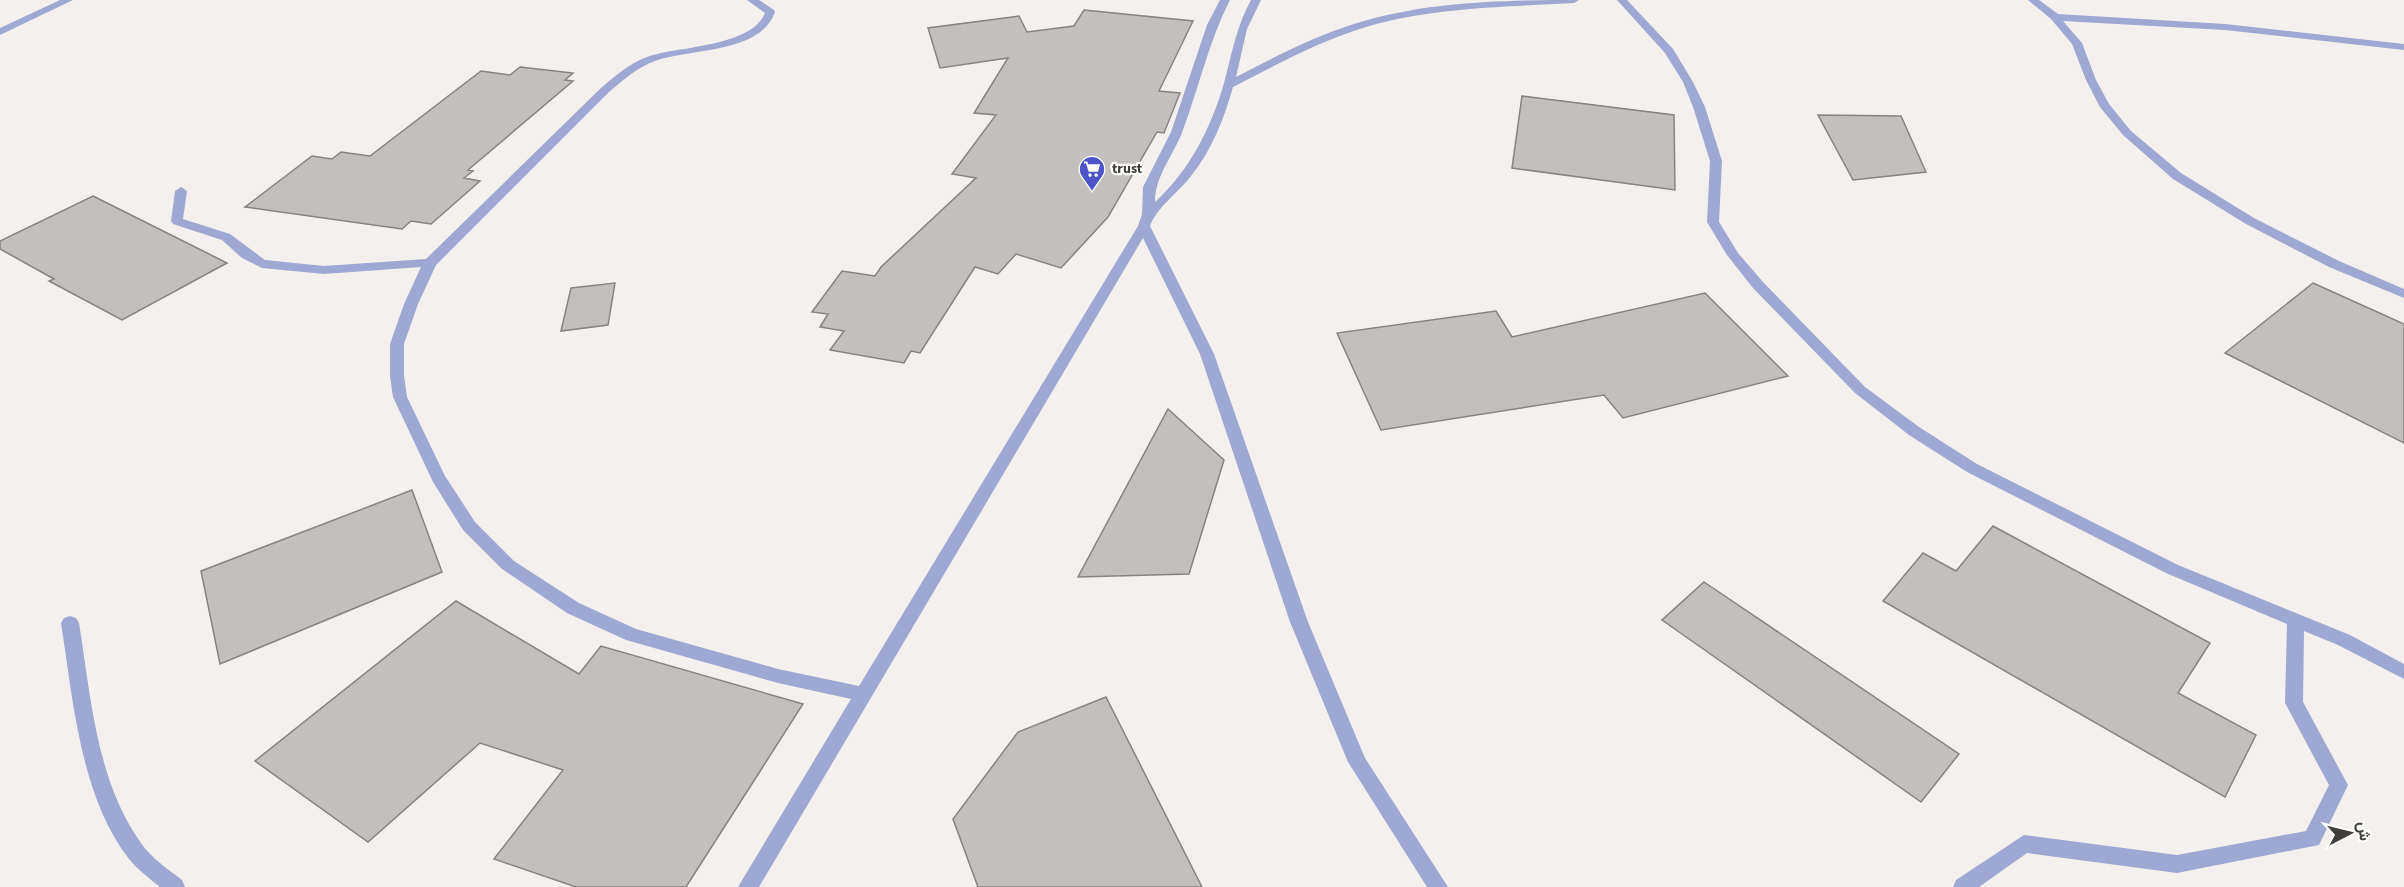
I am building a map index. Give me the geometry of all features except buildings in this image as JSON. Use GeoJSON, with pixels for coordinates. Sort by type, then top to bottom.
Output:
{"type":"FeatureCollection","features":[{"type":"Feature","properties":{"kind":"street"},"geometry":{"type":"LineString","coordinates":[[0,32],[68,0]]}},
{"type":"Feature","properties":{"kind":"street"},"geometry":{"type":"LineString","coordinates":[[752,0],[770,12],[770,19],[765,26],[728,42],[654,58],[627,72],[605,90],[430,263],[411,304],[397,344],[397,376],[400,397],[438,478],[469,526],[508,565],[573,608],[633,636],[778,675],[862,694]]}},
{"type":"Feature","properties":{"kind":"street"},"geometry":{"type":"LineString","coordinates":[[1226,0],[1212,25],[1177,132],[1149,187],[1146,220],[1207,354],[1299,622],[1358,762],[1438,887]]}},
{"type":"Feature","properties":{"kind":"street"},"geometry":{"type":"LineString","coordinates":[[748,887],[1146,220],[1172,194],[1191,170],[1212,133],[1228,85],[1242,28],[1256,0]]}},
{"type":"Feature","properties":{"kind":"street"},"geometry":{"type":"LineString","coordinates":[[1228,85],[1312,44],[1363,24],[1415,14],[1574,0]]}},
{"type":"Feature","properties":{"kind":"street"},"geometry":{"type":"LineString","coordinates":[[1622,0],[1669,51],[1688,82],[1699,107],[1716,162],[1713,222],[1733,255],[1758,285],[1860,390],[1914,431],[1972,468],[2172,569],[2344,640],[2404,672]]}},
{"type":"Feature","properties":{"kind":"street"},"geometry":{"type":"LineString","coordinates":[[2033,0],[2055,17],[2077,43],[2091,80],[2104,105],[2127,133],[2177,176],[2250,221],[2334,264],[2404,294]]}},
{"type":"Feature","properties":{"kind":"street"},"geometry":{"type":"LineString","coordinates":[[2055,17],[2225,27],[2404,47]]}},
{"type":"Feature","properties":{"kind":"street"},"geometry":{"type":"LineString","coordinates":[[181,190],[177,221],[226,237],[247,255],[262,264],[324,270],[430,263]]}},
{"type":"Feature","properties":{"kind":"street"},"geometry":{"type":"LineString","coordinates":[[1963,887],[2024,844],[2177,864],[2312,839],[2339,785],[2294,703],[2296,620]]}},
{"type":"Feature","properties":{"kind":"street"},"geometry":{"type":"LineString","coordinates":[[70,623],[89,736],[109,806],[135,852],[175,887]]}},
{"type":"Feature","properties":{"kind":"place","name":"trust"},"geometry":{"type":"Point","coordinates":[1092,192]}}]}
